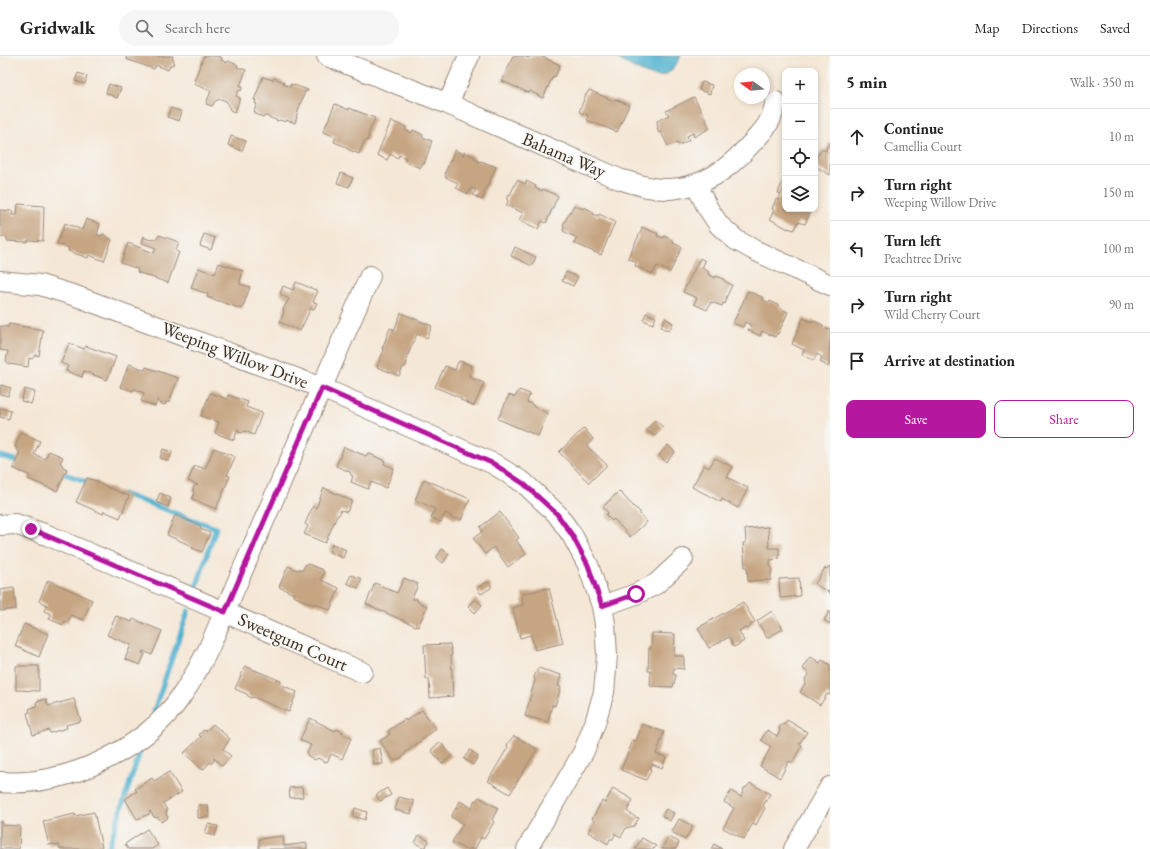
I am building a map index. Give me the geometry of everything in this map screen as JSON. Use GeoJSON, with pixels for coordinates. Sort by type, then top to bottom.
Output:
{"type":"FeatureCollection","features":[{"type":"Feature","properties":{"kind":"street","name":"Bahama Way"},"geometry":{"type":"LineString","coordinates":[[327,56],[448,104],[625,181],[644,187],[670,189],[696,184],[716,176],[734,163],[761,134],[771,119],[776,102]]}},
{"type":"Feature","properties":{"kind":"street"},"geometry":{"type":"LineString","coordinates":[[448,104],[469,56]]}},
{"type":"Feature","properties":{"kind":"street"},"geometry":{"type":"LineString","coordinates":[[696,184],[707,207],[719,225],[736,240],[754,250],[830,285]]}},
{"type":"Feature","properties":{"kind":"street"},"geometry":{"type":"LineString","coordinates":[[0,782],[17,782],[54,778],[91,766],[115,754],[138,739],[160,721],[182,696],[201,664],[225,612],[370,276]]}},
{"type":"Feature","properties":{"kind":"street","name":"Weeping Willow Drive"},"geometry":{"type":"LineString","coordinates":[[0,280],[40,285],[76,296],[322,388],[494,464],[524,484],[557,514],[572,535],[588,565],[602,606],[607,655],[606,674],[604,692],[595,723],[584,751],[527,849]]}},
{"type":"Feature","properties":{"kind":"street","name":"Sweetgum Court"},"geometry":{"type":"LineString","coordinates":[[0,525],[15,524],[47,535],[362,672]]}},
{"type":"Feature","properties":{"kind":"street"},"geometry":{"type":"LineString","coordinates":[[602,606],[636,594],[656,584],[683,559]]}},
{"type":"Feature","properties":{"kind":"street"},"geometry":{"type":"LineString","coordinates":[[794,849],[830,787]]}},
{"type":"Feature","properties":{"kind":"water"},"geometry":{"type":"Polygon","coordinates":[[[613,56],[681,56],[676,65],[665,75],[657,76],[644,73],[613,56]]]}},
{"type":"Feature","properties":{"kind":"building"},"geometry":{"type":"Polygon","coordinates":[[[127,56],[173,56],[172,59],[174,60],[173,65],[171,64],[168,70],[156,65],[154,69],[126,59],[127,56]]]}},
{"type":"Feature","properties":{"kind":"building"},"geometry":{"type":"Polygon","coordinates":[[[204,56],[217,56],[222,58],[221,60],[227,63],[228,61],[238,65],[237,67],[246,70],[240,86],[243,86],[241,91],[239,90],[236,96],[240,98],[235,112],[230,110],[226,101],[221,99],[215,101],[212,106],[206,104],[211,91],[194,84],[196,80],[194,80],[204,56]]]}},
{"type":"Feature","properties":{"kind":"building"},"geometry":{"type":"Polygon","coordinates":[[[513,56],[523,56],[529,58],[530,56],[541,56],[560,65],[543,98],[530,91],[529,93],[502,81],[513,56]]]}},
{"type":"Feature","properties":{"kind":"building"},"geometry":{"type":"Polygon","coordinates":[[[78,73],[87,76],[85,84],[75,81],[78,73]]]}},
{"type":"Feature","properties":{"kind":"building"},"geometry":{"type":"Polygon","coordinates":[[[263,77],[273,80],[274,78],[284,82],[283,84],[290,87],[291,84],[308,90],[307,92],[305,91],[295,123],[286,120],[286,122],[278,121],[256,114],[254,111],[257,104],[255,103],[256,100],[254,100],[263,77]]]}},
{"type":"Feature","properties":{"kind":"building"},"geometry":{"type":"Polygon","coordinates":[[[702,82],[712,85],[710,94],[699,90],[702,82]]]}},
{"type":"Feature","properties":{"kind":"building"},"geometry":{"type":"Polygon","coordinates":[[[109,84],[121,88],[117,98],[106,93],[109,84]]]}},
{"type":"Feature","properties":{"kind":"building"},"geometry":{"type":"Polygon","coordinates":[[[589,90],[614,101],[615,99],[629,105],[617,132],[587,120],[588,115],[579,112],[589,90]]]}},
{"type":"Feature","properties":{"kind":"building"},"geometry":{"type":"Polygon","coordinates":[[[694,97],[710,128],[694,137],[693,133],[687,136],[689,140],[679,145],[678,142],[668,146],[661,132],[659,133],[657,121],[669,115],[666,111],[694,97]]]}},
{"type":"Feature","properties":{"kind":"building"},"geometry":{"type":"Polygon","coordinates":[[[335,104],[375,118],[367,141],[365,140],[359,154],[334,142],[336,137],[323,132],[335,104]]]}},
{"type":"Feature","properties":{"kind":"building"},"geometry":{"type":"Polygon","coordinates":[[[171,108],[182,112],[179,121],[167,117],[171,108]]]}},
{"type":"Feature","properties":{"kind":"building"},"geometry":{"type":"Polygon","coordinates":[[[391,121],[406,127],[405,130],[412,133],[413,130],[423,135],[422,137],[432,141],[424,164],[423,163],[420,168],[404,161],[406,158],[399,155],[398,158],[390,154],[387,160],[377,155],[391,121]]]}},
{"type":"Feature","properties":{"kind":"building"},"geometry":{"type":"Polygon","coordinates":[[[231,136],[246,141],[242,151],[228,145],[231,136]]]}},
{"type":"Feature","properties":{"kind":"building"},"geometry":{"type":"Polygon","coordinates":[[[830,142],[830,175],[818,168],[818,155],[822,149],[825,151],[830,142]]]}},
{"type":"Feature","properties":{"kind":"building"},"geometry":{"type":"Polygon","coordinates":[[[455,150],[464,155],[464,152],[475,157],[474,159],[480,162],[481,161],[496,167],[482,200],[473,195],[476,190],[471,188],[468,194],[456,188],[458,183],[445,177],[445,173],[455,150]]]}},
{"type":"Feature","properties":{"kind":"building"},"geometry":{"type":"Polygon","coordinates":[[[341,173],[353,178],[349,187],[337,183],[341,173]]]}},
{"type":"Feature","properties":{"kind":"building"},"geometry":{"type":"Polygon","coordinates":[[[517,180],[526,184],[526,181],[536,186],[535,188],[542,191],[543,189],[558,196],[546,223],[542,221],[538,229],[519,220],[523,213],[506,205],[509,194],[510,195],[517,180]]]}},
{"type":"Feature","properties":{"kind":"building"},"geometry":{"type":"Polygon","coordinates":[[[782,183],[782,212],[811,212],[805,224],[798,222],[794,230],[788,229],[770,219],[774,210],[772,209],[776,199],[778,200],[781,194],[778,193],[782,183]]]}},
{"type":"Feature","properties":{"kind":"building"},"geometry":{"type":"Polygon","coordinates":[[[18,204],[44,206],[43,241],[7,241],[7,237],[0,237],[0,210],[13,211],[12,215],[17,215],[18,204]]]}},
{"type":"Feature","properties":{"kind":"building"},"geometry":{"type":"Polygon","coordinates":[[[574,205],[583,209],[584,207],[593,212],[593,214],[598,216],[599,214],[615,222],[601,255],[574,243],[577,238],[563,231],[563,225],[574,205]]]}},
{"type":"Feature","properties":{"kind":"building"},"geometry":{"type":"Polygon","coordinates":[[[86,219],[100,224],[97,235],[101,236],[103,234],[112,240],[104,261],[89,255],[88,258],[68,251],[69,248],[57,244],[65,223],[82,230],[86,219]]]}},
{"type":"Feature","properties":{"kind":"building"},"geometry":{"type":"Polygon","coordinates":[[[642,227],[658,234],[657,236],[664,238],[664,236],[674,241],[673,243],[682,247],[670,272],[657,266],[653,274],[635,266],[636,262],[628,258],[642,227]]]}},
{"type":"Feature","properties":{"kind":"building"},"geometry":{"type":"Polygon","coordinates":[[[204,234],[215,238],[211,250],[200,246],[204,234]]]}},
{"type":"Feature","properties":{"kind":"building"},"geometry":{"type":"Polygon","coordinates":[[[159,235],[179,242],[176,251],[179,252],[168,283],[137,272],[138,269],[121,263],[128,243],[154,253],[156,248],[142,243],[144,236],[145,238],[151,240],[157,239],[159,235]]]}},
{"type":"Feature","properties":{"kind":"building"},"geometry":{"type":"Polygon","coordinates":[[[515,247],[536,257],[532,266],[511,256],[515,247]]]}},
{"type":"Feature","properties":{"kind":"building"},"geometry":{"type":"Polygon","coordinates":[[[700,258],[705,261],[702,268],[709,272],[708,274],[715,278],[716,276],[725,280],[724,281],[732,285],[725,304],[723,303],[722,306],[711,302],[707,310],[694,304],[697,298],[683,292],[700,258]]]}},
{"type":"Feature","properties":{"kind":"building"},"geometry":{"type":"Polygon","coordinates":[[[219,263],[243,271],[240,284],[250,287],[242,309],[207,297],[208,294],[191,288],[198,268],[215,274],[219,263]]]}},
{"type":"Feature","properties":{"kind":"building"},"geometry":{"type":"Polygon","coordinates":[[[566,272],[578,277],[573,286],[562,281],[566,272]]]}},
{"type":"Feature","properties":{"kind":"building"},"geometry":{"type":"Polygon","coordinates":[[[296,282],[318,291],[313,302],[317,303],[314,309],[311,308],[300,331],[280,322],[284,312],[283,309],[289,299],[280,294],[283,286],[293,290],[296,282]]]}},
{"type":"Feature","properties":{"kind":"building"},"geometry":{"type":"Polygon","coordinates":[[[748,291],[764,298],[763,300],[769,303],[770,301],[780,306],[779,308],[788,312],[778,334],[777,333],[775,337],[762,331],[760,336],[748,330],[751,325],[745,322],[743,327],[733,323],[748,291]]]}},
{"type":"Feature","properties":{"kind":"building"},"geometry":{"type":"Polygon","coordinates":[[[401,313],[432,326],[427,338],[417,334],[406,359],[406,366],[403,367],[399,376],[377,367],[384,350],[382,349],[390,328],[394,330],[401,313]]]}},
{"type":"Feature","properties":{"kind":"building"},"geometry":{"type":"Polygon","coordinates":[[[646,313],[656,317],[653,324],[643,320],[646,313]]]}},
{"type":"Feature","properties":{"kind":"building"},"geometry":{"type":"Polygon","coordinates":[[[665,318],[673,323],[669,331],[661,327],[665,318]]]}},
{"type":"Feature","properties":{"kind":"building"},"geometry":{"type":"Polygon","coordinates":[[[803,318],[812,322],[812,320],[823,325],[822,326],[827,329],[830,329],[829,367],[820,362],[822,357],[817,354],[814,360],[802,355],[804,350],[792,344],[803,318]]]}},
{"type":"Feature","properties":{"kind":"building"},"geometry":{"type":"Polygon","coordinates":[[[9,324],[43,330],[39,356],[36,355],[32,359],[29,358],[28,367],[9,364],[6,361],[8,351],[0,350],[0,326],[8,327],[9,324]]]}},
{"type":"Feature","properties":{"kind":"building"},"geometry":{"type":"Polygon","coordinates":[[[69,343],[84,349],[86,346],[116,357],[107,380],[84,371],[82,377],[66,371],[68,366],[61,363],[69,343]]]}},
{"type":"Feature","properties":{"kind":"building"},"geometry":{"type":"Polygon","coordinates":[[[460,361],[472,366],[469,377],[484,383],[474,406],[461,400],[461,398],[435,387],[445,366],[455,370],[458,362],[460,361]]]}},
{"type":"Feature","properties":{"kind":"building"},"geometry":{"type":"Polygon","coordinates":[[[129,364],[145,370],[146,367],[178,378],[169,402],[166,402],[165,405],[159,403],[158,399],[155,406],[141,401],[144,393],[134,389],[133,391],[120,387],[129,364]]]}},
{"type":"Feature","properties":{"kind":"building"},"geometry":{"type":"Polygon","coordinates":[[[1,385],[11,388],[8,396],[0,394],[1,385]]]}},
{"type":"Feature","properties":{"kind":"building"},"geometry":{"type":"Polygon","coordinates":[[[25,389],[35,392],[31,404],[21,401],[25,389]]]}},
{"type":"Feature","properties":{"kind":"building"},"geometry":{"type":"Polygon","coordinates":[[[519,390],[530,394],[527,402],[548,413],[538,436],[498,419],[509,395],[515,397],[519,390]]]}},
{"type":"Feature","properties":{"kind":"building"},"geometry":{"type":"Polygon","coordinates":[[[210,393],[227,399],[228,395],[248,402],[246,407],[262,413],[254,435],[245,431],[242,433],[238,432],[238,429],[234,440],[215,433],[219,422],[201,416],[210,393]]]}},
{"type":"Feature","properties":{"kind":"building"},"geometry":{"type":"Polygon","coordinates":[[[0,408],[11,411],[9,419],[0,417],[0,408]]]}},
{"type":"Feature","properties":{"kind":"building"},"geometry":{"type":"Polygon","coordinates":[[[655,420],[663,427],[655,436],[646,430],[655,420]]]}},
{"type":"Feature","properties":{"kind":"building"},"geometry":{"type":"Polygon","coordinates":[[[584,428],[593,439],[587,446],[607,465],[589,483],[559,452],[584,428]]]}},
{"type":"Feature","properties":{"kind":"building"},"geometry":{"type":"Polygon","coordinates":[[[21,432],[40,441],[34,454],[45,459],[49,451],[63,457],[60,463],[67,469],[57,491],[28,479],[30,476],[13,468],[20,452],[16,450],[17,448],[15,447],[21,432]]]}},
{"type":"Feature","properties":{"kind":"building"},"geometry":{"type":"Polygon","coordinates":[[[668,445],[675,452],[666,462],[659,455],[668,445]]]}},
{"type":"Feature","properties":{"kind":"building"},"geometry":{"type":"Polygon","coordinates":[[[344,447],[366,456],[368,453],[385,461],[384,464],[394,468],[386,488],[371,482],[368,489],[351,482],[353,476],[350,472],[336,466],[344,447]]]}},
{"type":"Feature","properties":{"kind":"building"},"geometry":{"type":"Polygon","coordinates":[[[214,448],[235,457],[227,475],[230,476],[216,509],[192,499],[194,494],[194,486],[198,485],[188,481],[194,467],[197,466],[205,469],[214,448]]]}},
{"type":"Feature","properties":{"kind":"building"},"geometry":{"type":"Polygon","coordinates":[[[163,449],[172,452],[169,461],[160,458],[163,449]]]}},
{"type":"Feature","properties":{"kind":"building"},"geometry":{"type":"Polygon","coordinates":[[[715,458],[733,467],[727,477],[748,488],[738,508],[722,499],[721,502],[692,487],[704,465],[709,468],[715,458]]]}},
{"type":"Feature","properties":{"kind":"building"},"geometry":{"type":"Polygon","coordinates":[[[87,478],[129,496],[120,518],[104,511],[103,514],[76,502],[87,478]]]}},
{"type":"Feature","properties":{"kind":"building"},"geometry":{"type":"Polygon","coordinates":[[[424,479],[470,499],[461,520],[457,518],[454,519],[445,513],[441,522],[431,518],[435,509],[415,500],[424,479]]]}},
{"type":"Feature","properties":{"kind":"building"},"geometry":{"type":"Polygon","coordinates":[[[324,488],[352,501],[347,512],[341,510],[337,516],[325,543],[304,534],[308,526],[305,524],[313,506],[316,508],[324,488]]]}},
{"type":"Feature","properties":{"kind":"building"},"geometry":{"type":"Polygon","coordinates":[[[619,491],[640,512],[647,522],[630,537],[614,519],[612,521],[606,515],[608,513],[603,507],[619,491]]]}},
{"type":"Feature","properties":{"kind":"building"},"geometry":{"type":"Polygon","coordinates":[[[160,493],[171,498],[168,507],[156,502],[160,493]]]}},
{"type":"Feature","properties":{"kind":"building"},"geometry":{"type":"Polygon","coordinates":[[[500,512],[519,538],[516,540],[526,554],[508,567],[494,547],[485,554],[473,538],[482,532],[480,527],[500,512]]]}},
{"type":"Feature","properties":{"kind":"building"},"geometry":{"type":"Polygon","coordinates":[[[175,515],[201,526],[200,529],[210,533],[202,552],[167,535],[175,515]]]}},
{"type":"Feature","properties":{"kind":"building"},"geometry":{"type":"Polygon","coordinates":[[[768,527],[769,548],[779,548],[779,559],[770,560],[770,566],[772,568],[771,580],[748,581],[743,543],[746,543],[745,529],[768,527]]]}},
{"type":"Feature","properties":{"kind":"building"},"geometry":{"type":"Polygon","coordinates":[[[332,544],[346,550],[343,558],[329,552],[332,544]]]}},
{"type":"Feature","properties":{"kind":"building"},"geometry":{"type":"Polygon","coordinates":[[[442,549],[449,554],[443,563],[436,558],[442,549]]]}},
{"type":"Feature","properties":{"kind":"building"},"geometry":{"type":"Polygon","coordinates":[[[308,564],[323,570],[324,573],[321,580],[339,588],[330,610],[315,603],[314,605],[293,596],[294,594],[279,587],[288,566],[297,570],[303,570],[305,565],[308,564]]]}},
{"type":"Feature","properties":{"kind":"building"},"geometry":{"type":"Polygon","coordinates":[[[829,566],[830,593],[815,584],[825,568],[827,569],[829,566]]]}},
{"type":"Feature","properties":{"kind":"building"},"geometry":{"type":"Polygon","coordinates":[[[351,575],[362,579],[358,588],[347,583],[351,575]]]}},
{"type":"Feature","properties":{"kind":"building"},"geometry":{"type":"Polygon","coordinates":[[[404,578],[418,584],[412,599],[417,599],[418,602],[427,606],[418,627],[366,604],[375,583],[397,593],[404,578]]]}},
{"type":"Feature","properties":{"kind":"building"},"geometry":{"type":"Polygon","coordinates":[[[799,578],[800,596],[780,598],[779,579],[799,578]]]}},
{"type":"Feature","properties":{"kind":"building"},"geometry":{"type":"Polygon","coordinates":[[[48,580],[92,600],[83,620],[71,615],[68,622],[65,621],[63,625],[49,619],[51,614],[44,611],[47,605],[39,601],[48,580]]]}},
{"type":"Feature","properties":{"kind":"building"},"geometry":{"type":"Polygon","coordinates":[[[487,582],[491,585],[491,588],[481,594],[477,588],[487,582]]]}},
{"type":"Feature","properties":{"kind":"building"},"geometry":{"type":"Polygon","coordinates":[[[14,588],[16,609],[0,611],[0,590],[14,588]]]}},
{"type":"Feature","properties":{"kind":"building"},"geometry":{"type":"Polygon","coordinates":[[[549,588],[563,643],[535,650],[531,635],[520,638],[513,608],[523,605],[522,594],[549,588]]]}},
{"type":"Feature","properties":{"kind":"building"},"geometry":{"type":"Polygon","coordinates":[[[475,599],[482,605],[475,613],[468,606],[475,599]]]}},
{"type":"Feature","properties":{"kind":"building"},"geometry":{"type":"Polygon","coordinates":[[[743,602],[755,622],[747,629],[744,628],[739,631],[744,641],[734,647],[729,637],[709,648],[698,628],[743,602]]]}},
{"type":"Feature","properties":{"kind":"building"},"geometry":{"type":"Polygon","coordinates":[[[830,610],[830,624],[824,620],[830,610]]]}},
{"type":"Feature","properties":{"kind":"building"},"geometry":{"type":"Polygon","coordinates":[[[772,611],[783,629],[767,638],[757,621],[772,611]]]}},
{"type":"Feature","properties":{"kind":"building"},"geometry":{"type":"Polygon","coordinates":[[[116,616],[132,622],[133,619],[162,631],[152,655],[143,651],[142,653],[145,654],[140,665],[125,659],[131,645],[107,635],[116,616]]]}},
{"type":"Feature","properties":{"kind":"building"},"geometry":{"type":"Polygon","coordinates":[[[24,624],[48,634],[39,657],[15,646],[24,624]]]}},
{"type":"Feature","properties":{"kind":"building"},"geometry":{"type":"Polygon","coordinates":[[[652,633],[675,634],[674,656],[684,656],[684,669],[674,668],[673,674],[676,675],[673,687],[650,686],[651,671],[648,671],[649,648],[651,648],[652,633]]]}},
{"type":"Feature","properties":{"kind":"building"},"geometry":{"type":"Polygon","coordinates":[[[450,644],[452,654],[453,696],[430,698],[429,679],[426,679],[424,645],[450,644]]]}},
{"type":"Feature","properties":{"kind":"building"},"geometry":{"type":"Polygon","coordinates":[[[811,657],[820,663],[822,660],[830,665],[830,695],[827,694],[820,705],[800,692],[809,673],[804,670],[803,667],[811,657]]]}},
{"type":"Feature","properties":{"kind":"building"},"geometry":{"type":"Polygon","coordinates":[[[16,666],[39,666],[39,691],[16,690],[16,666]]]}},
{"type":"Feature","properties":{"kind":"building"},"geometry":{"type":"Polygon","coordinates":[[[245,666],[281,681],[280,684],[297,692],[289,712],[253,697],[251,698],[247,694],[235,689],[245,666]]]}},
{"type":"Feature","properties":{"kind":"building"},"geometry":{"type":"Polygon","coordinates":[[[538,668],[561,675],[558,686],[561,687],[555,706],[552,705],[548,722],[525,716],[535,680],[535,674],[538,668]]]}},
{"type":"Feature","properties":{"kind":"building"},"geometry":{"type":"Polygon","coordinates":[[[46,699],[48,706],[74,699],[81,721],[66,725],[67,728],[50,733],[49,730],[33,735],[27,713],[30,712],[29,709],[37,706],[36,702],[46,699]]]}},
{"type":"Feature","properties":{"kind":"building"},"geometry":{"type":"Polygon","coordinates":[[[422,710],[436,729],[405,753],[404,756],[394,761],[380,741],[390,734],[388,731],[405,719],[406,721],[422,710]]]}},
{"type":"Feature","properties":{"kind":"building"},"geometry":{"type":"Polygon","coordinates":[[[310,718],[335,731],[336,729],[343,732],[342,734],[351,738],[342,759],[331,754],[328,761],[325,762],[318,758],[315,760],[308,756],[307,753],[311,745],[300,740],[310,718]]]}},
{"type":"Feature","properties":{"kind":"building"},"geometry":{"type":"Polygon","coordinates":[[[787,720],[807,732],[799,744],[802,745],[792,763],[789,761],[780,778],[760,766],[771,747],[761,740],[767,730],[777,736],[780,731],[779,728],[781,725],[785,724],[787,720]]]}},
{"type":"Feature","properties":{"kind":"building"},"geometry":{"type":"Polygon","coordinates":[[[213,724],[230,739],[223,749],[231,756],[222,766],[214,758],[214,761],[209,763],[203,770],[184,753],[201,737],[199,735],[204,730],[206,731],[213,724]]]}},
{"type":"Feature","properties":{"kind":"building"},"geometry":{"type":"Polygon","coordinates":[[[642,724],[664,732],[656,754],[666,757],[662,768],[652,764],[650,768],[651,771],[646,780],[621,770],[633,740],[636,741],[642,724]]]}},
{"type":"Feature","properties":{"kind":"building"},"geometry":{"type":"Polygon","coordinates":[[[514,736],[537,749],[510,794],[488,781],[508,747],[507,744],[514,736]]]}},
{"type":"Feature","properties":{"kind":"building"},"geometry":{"type":"Polygon","coordinates":[[[440,742],[452,756],[442,764],[431,750],[440,742]]]}},
{"type":"Feature","properties":{"kind":"building"},"geometry":{"type":"Polygon","coordinates":[[[380,748],[383,764],[374,765],[372,750],[380,748]]]}},
{"type":"Feature","properties":{"kind":"building"},"geometry":{"type":"Polygon","coordinates":[[[470,750],[478,756],[473,765],[464,759],[470,750]]]}},
{"type":"Feature","properties":{"kind":"building"},"geometry":{"type":"Polygon","coordinates":[[[169,772],[182,792],[163,803],[167,810],[166,814],[168,818],[161,822],[159,818],[154,817],[150,811],[149,814],[137,819],[125,799],[137,791],[135,789],[152,778],[154,781],[169,772]]]}},
{"type":"Feature","properties":{"kind":"building"},"geometry":{"type":"Polygon","coordinates":[[[750,783],[770,794],[763,806],[765,808],[756,825],[753,823],[744,839],[723,828],[734,808],[724,802],[731,791],[741,797],[744,788],[750,783]]]}},
{"type":"Feature","properties":{"kind":"building"},"geometry":{"type":"Polygon","coordinates":[[[302,787],[303,797],[290,798],[289,788],[302,787]]]}},
{"type":"Feature","properties":{"kind":"building"},"geometry":{"type":"Polygon","coordinates":[[[387,788],[391,795],[380,801],[376,795],[387,788]]]}},
{"type":"Feature","properties":{"kind":"building"},"geometry":{"type":"Polygon","coordinates":[[[613,788],[633,800],[627,811],[639,818],[634,826],[626,828],[621,837],[614,833],[615,835],[613,839],[610,839],[608,844],[588,832],[594,821],[592,819],[602,801],[605,803],[613,788]]]}},
{"type":"Feature","properties":{"kind":"building"},"geometry":{"type":"Polygon","coordinates":[[[399,797],[414,801],[411,814],[395,810],[399,797]]]}},
{"type":"Feature","properties":{"kind":"building"},"geometry":{"type":"Polygon","coordinates":[[[479,797],[498,808],[492,820],[494,822],[484,839],[481,837],[475,849],[464,849],[452,842],[463,824],[451,817],[460,801],[472,808],[474,801],[479,797]]]}},
{"type":"Feature","properties":{"kind":"building"},"geometry":{"type":"Polygon","coordinates":[[[198,805],[208,805],[209,817],[198,818],[198,805]]]}},
{"type":"Feature","properties":{"kind":"building"},"geometry":{"type":"Polygon","coordinates":[[[355,808],[367,812],[365,820],[353,816],[355,808]]]}},
{"type":"Feature","properties":{"kind":"building"},"geometry":{"type":"Polygon","coordinates":[[[666,809],[674,813],[670,821],[662,816],[666,809]]]}},
{"type":"Feature","properties":{"kind":"building"},"geometry":{"type":"Polygon","coordinates":[[[94,812],[102,847],[95,849],[60,849],[59,845],[49,845],[43,821],[75,814],[75,816],[94,812]]]}},
{"type":"Feature","properties":{"kind":"building"},"geometry":{"type":"Polygon","coordinates":[[[679,819],[693,826],[685,840],[672,832],[679,819]]]}},
{"type":"Feature","properties":{"kind":"building"},"geometry":{"type":"Polygon","coordinates":[[[0,822],[3,822],[2,825],[20,826],[19,849],[0,849],[0,822]]]}},
{"type":"Feature","properties":{"kind":"building"},"geometry":{"type":"Polygon","coordinates":[[[208,824],[218,826],[215,836],[205,833],[208,824]]]}},
{"type":"Feature","properties":{"kind":"building"},"geometry":{"type":"Polygon","coordinates":[[[147,829],[158,845],[152,849],[128,849],[125,844],[147,829]]]}},
{"type":"Feature","properties":{"kind":"building"},"geometry":{"type":"Polygon","coordinates":[[[419,835],[429,841],[425,848],[415,843],[419,835]]]}},
{"type":"Feature","properties":{"kind":"building"},"geometry":{"type":"Polygon","coordinates":[[[283,836],[284,846],[307,843],[307,849],[259,849],[259,839],[283,836]]]}},
{"type":"Feature","properties":{"kind":"building"},"geometry":{"type":"Polygon","coordinates":[[[668,837],[679,842],[676,849],[662,849],[668,837]]]}},
{"type":"Feature","properties":{"kind":"building"},"geometry":{"type":"Polygon","coordinates":[[[642,838],[656,846],[654,849],[635,849],[642,838]]]}},
{"type":"Feature","properties":{"kind":"building"},"geometry":{"type":"Polygon","coordinates":[[[714,844],[722,849],[711,849],[714,844]]]}},
{"type":"Feature","properties":{"kind":"waterway"},"geometry":{"type":"LineString","coordinates":[[0,456],[22,462]]}},
{"type":"Feature","properties":{"kind":"waterway"},"geometry":{"type":"LineString","coordinates":[[59,472],[91,483]]}},
{"type":"Feature","properties":{"kind":"waterway"},"geometry":{"type":"LineString","coordinates":[[123,494],[216,528],[197,585]]}},
{"type":"Feature","properties":{"kind":"waterway"},"geometry":{"type":"LineString","coordinates":[[154,711],[188,611]]}},
{"type":"Feature","properties":{"kind":"waterway"},"geometry":{"type":"LineString","coordinates":[[108,849],[140,752]]}},
{"type":"Feature","properties":{"kind":"route"},"geometry":{"type":"LineString","coordinates":[[31,529],[225,612],[322,388],[494,464],[524,484],[557,514],[572,535],[588,565],[596,584],[602,606],[636,594]]}}]}
